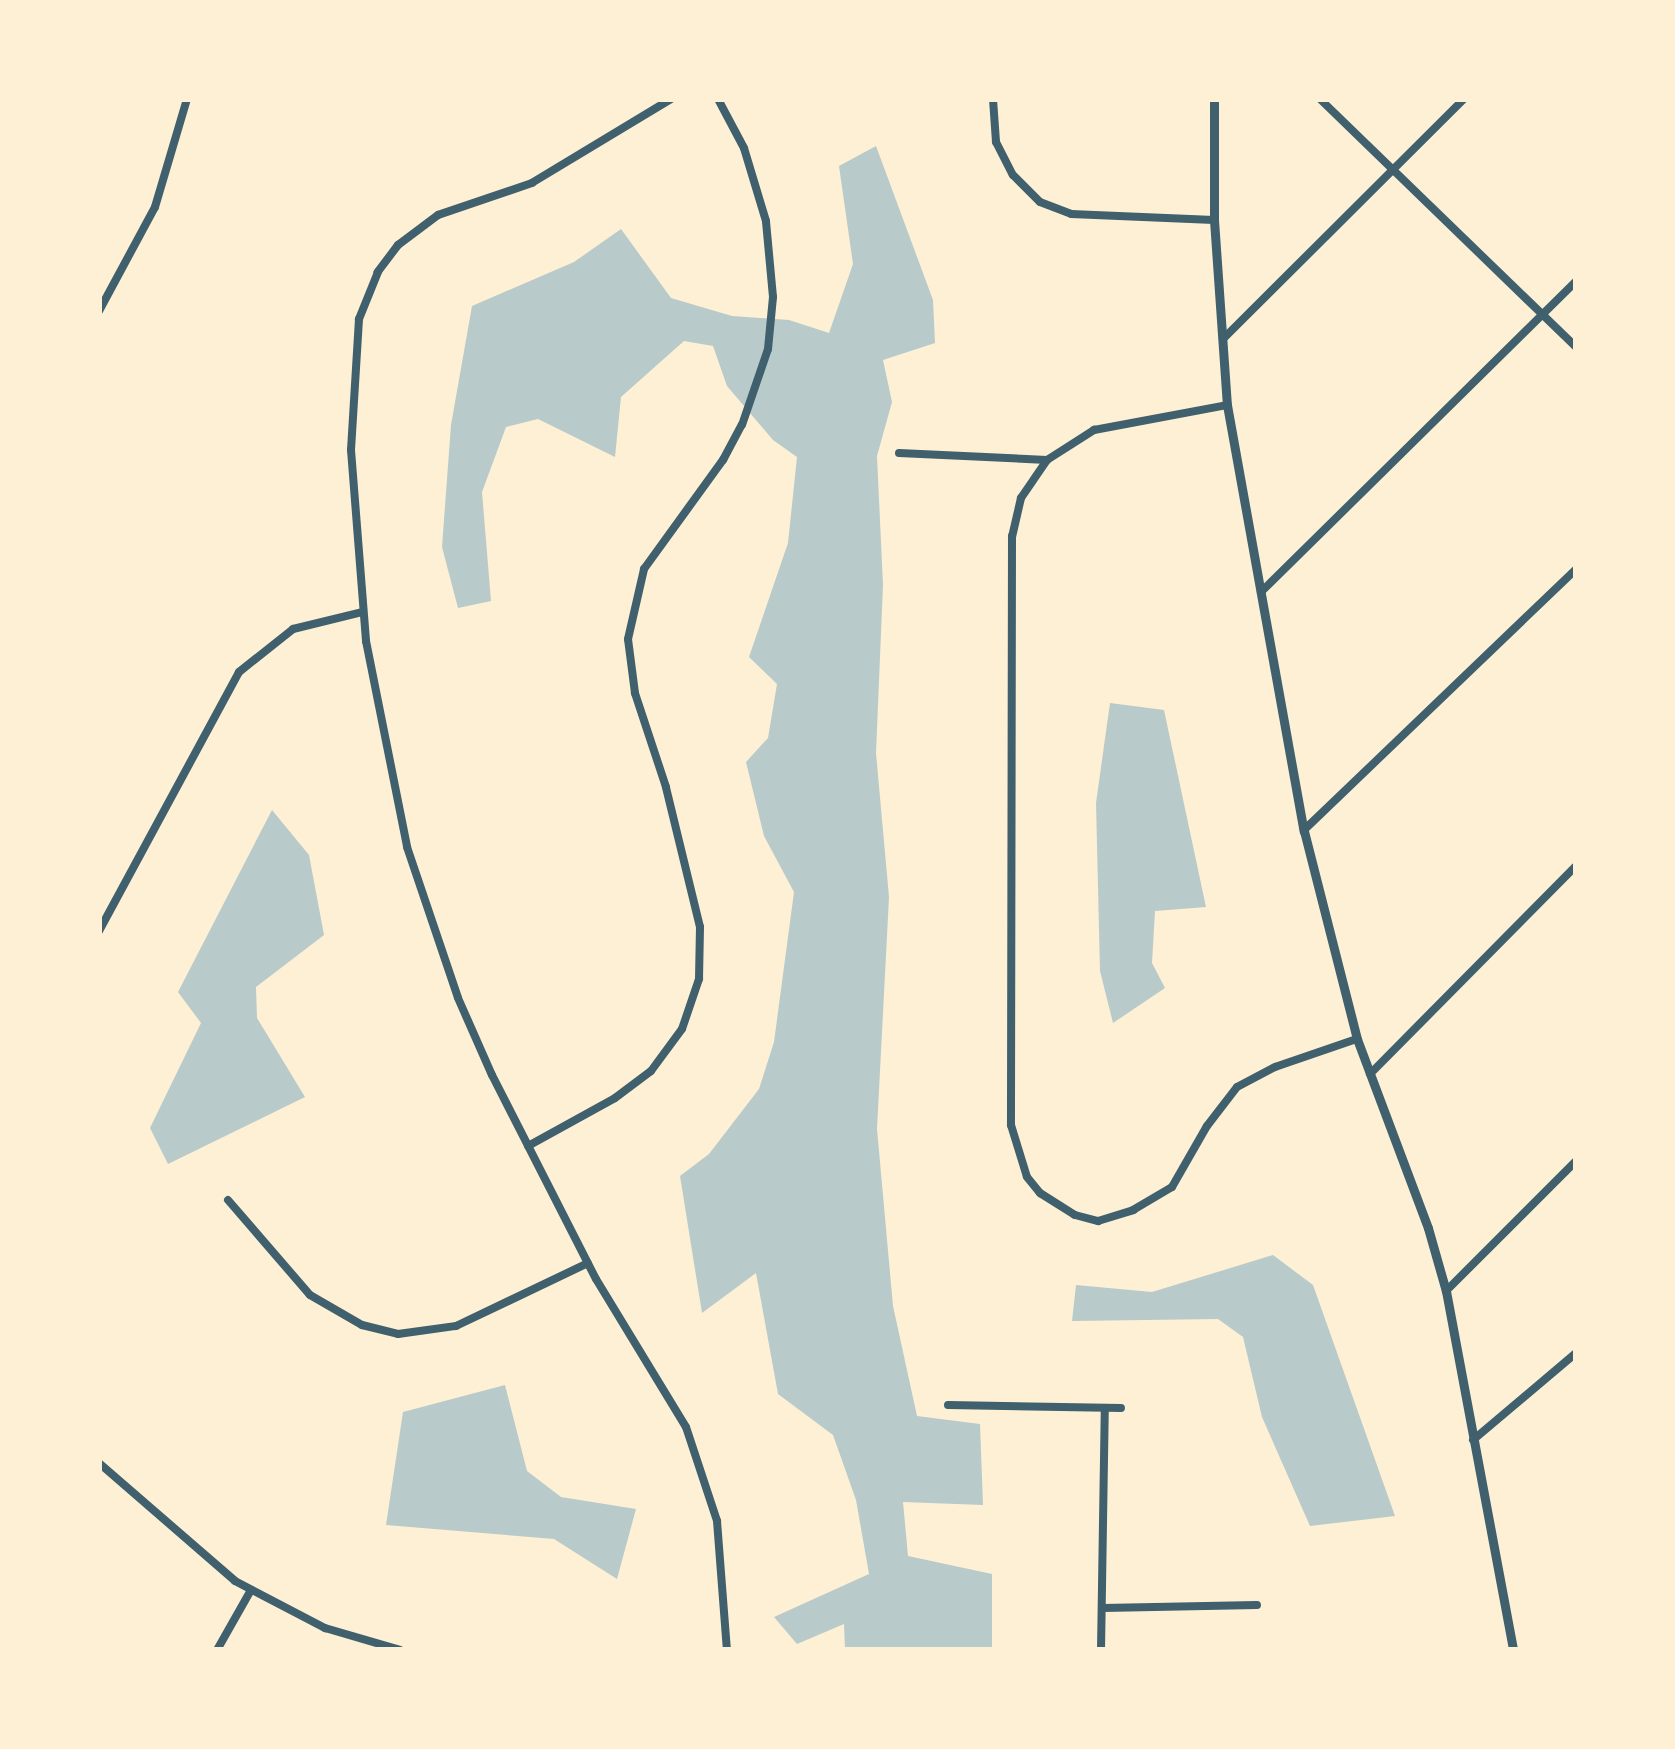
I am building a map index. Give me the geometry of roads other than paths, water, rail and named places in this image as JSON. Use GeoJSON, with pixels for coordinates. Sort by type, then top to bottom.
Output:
{"type":"FeatureCollection","features":[{"type":"Feature","properties":{"kind":"street"},"geometry":{"type":"LineString","coordinates":[[99,311],[155,207],[187,99]]}},
{"type":"Feature","properties":{"kind":"street"},"geometry":{"type":"LineString","coordinates":[[671,99],[532,183],[438,214],[410,234],[378,272],[359,319],[351,450],[362,612],[385,756],[407,847],[458,998],[528,1146],[588,1263],[663,1383],[704,1473],[725,1570],[727,1650]]}},
{"type":"Feature","properties":{"kind":"street"},"geometry":{"type":"LineString","coordinates":[[528,1146],[615,1098],[651,1071],[682,1029],[699,979],[696,909],[631,675],[628,639],[644,569],[723,460],[757,387],[770,335],[766,221],[744,148],[718,99]]}},
{"type":"Feature","properties":{"kind":"street"},"geometry":{"type":"LineString","coordinates":[[993,99],[996,142],[1012,175],[1040,202],[1071,214],[1214,220]]}},
{"type":"Feature","properties":{"kind":"street"},"geometry":{"type":"LineString","coordinates":[[1214,99],[1214,220],[1227,405],[1304,831],[1357,1039],[1446,1292],[1513,1650]]}},
{"type":"Feature","properties":{"kind":"street"},"geometry":{"type":"LineString","coordinates":[[1320,99],[1576,347]]}},
{"type":"Feature","properties":{"kind":"street"},"geometry":{"type":"LineString","coordinates":[[1221,341],[1464,99]]}},
{"type":"Feature","properties":{"kind":"street"},"geometry":{"type":"LineString","coordinates":[[1261,592],[1576,281]]}},
{"type":"Feature","properties":{"kind":"street"},"geometry":{"type":"LineString","coordinates":[[1227,405],[1094,430],[1047,460],[1021,499],[1012,536],[1011,1125],[1028,1177],[1040,1193],[1075,1215],[1098,1221],[1132,1210],[1172,1187],[1214,1114],[1238,1087],[1275,1067],[1357,1039]]}},
{"type":"Feature","properties":{"kind":"street"},"geometry":{"type":"LineString","coordinates":[[899,454],[1047,460]]}},
{"type":"Feature","properties":{"kind":"street"},"geometry":{"type":"LineString","coordinates":[[1304,831],[1576,569]]}},
{"type":"Feature","properties":{"kind":"street"},"geometry":{"type":"LineString","coordinates":[[99,931],[239,672],[293,629],[362,612]]}},
{"type":"Feature","properties":{"kind":"street"},"geometry":{"type":"LineString","coordinates":[[1370,1074],[1576,866]]}},
{"type":"Feature","properties":{"kind":"street"},"geometry":{"type":"LineString","coordinates":[[1446,1292],[1576,1161]]}},
{"type":"Feature","properties":{"kind":"street"},"geometry":{"type":"LineString","coordinates":[[228,1200],[310,1295],[362,1325],[398,1334],[456,1326],[588,1263]]}},
{"type":"Feature","properties":{"kind":"street"},"geometry":{"type":"LineString","coordinates":[[1473,1440],[1576,1353]]}},
{"type":"Feature","properties":{"kind":"street"},"geometry":{"type":"LineString","coordinates":[[948,1405],[1121,1408]]}},
{"type":"Feature","properties":{"kind":"street"},"geometry":{"type":"LineString","coordinates":[[1102,1650],[1105,1408]]}},
{"type":"Feature","properties":{"kind":"street"},"geometry":{"type":"LineString","coordinates":[[99,1463],[194,1550],[251,1590],[325,1628],[400,1650]]}},
{"type":"Feature","properties":{"kind":"street"},"geometry":{"type":"LineString","coordinates":[[217,1650],[251,1590]]}},
{"type":"Feature","properties":{"kind":"street"},"geometry":{"type":"LineString","coordinates":[[1103,1608],[1256,1605]]}}]}
